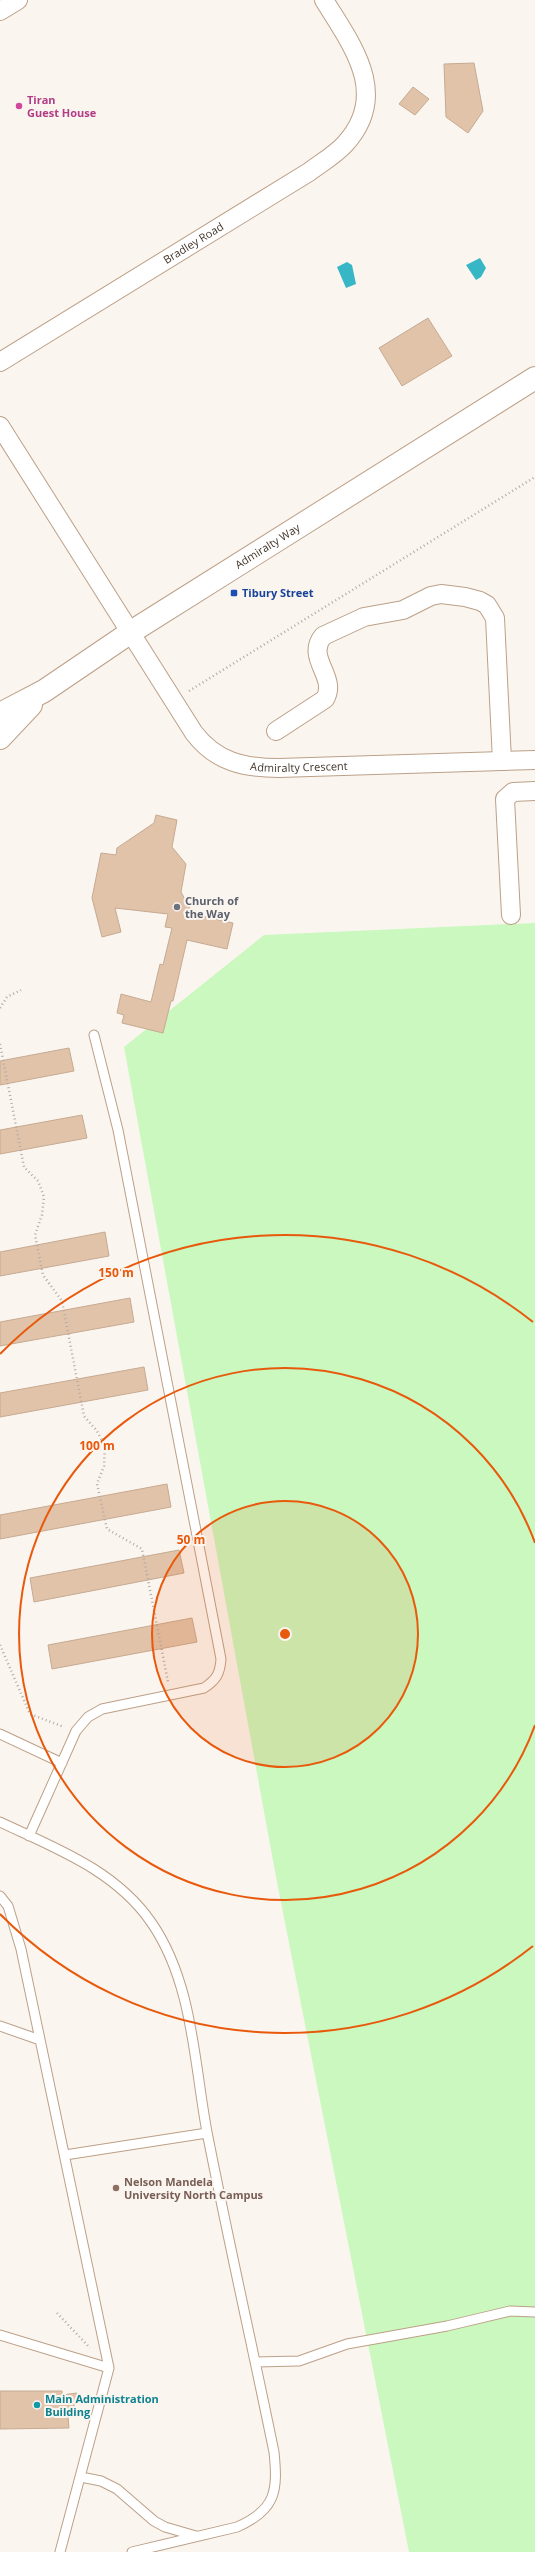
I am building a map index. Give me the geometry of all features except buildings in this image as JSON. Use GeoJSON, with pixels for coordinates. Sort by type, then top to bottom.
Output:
{"type":"FeatureCollection","features":[{"type":"Feature","properties":{"kind":"main road","name":"Admiralty Way"},"geometry":{"type":"LineString","coordinates":[[0,714],[44,691],[131,632],[535,378]]}},
{"type":"Feature","properties":{"kind":"main road"},"geometry":{"type":"LineString","coordinates":[[0,738],[44,691]]}},
{"type":"Feature","properties":{"kind":"street"},"geometry":{"type":"LineString","coordinates":[[0,11],[18,0]]}},
{"type":"Feature","properties":{"kind":"street","name":"Bradley Road"},"geometry":{"type":"LineString","coordinates":[[0,362],[309,172],[346,143],[361,116],[366,103],[365,83],[359,57],[324,0]]}},
{"type":"Feature","properties":{"kind":"street"},"geometry":{"type":"LineString","coordinates":[[0,426],[131,632]]}},
{"type":"Feature","properties":{"kind":"street"},"geometry":{"type":"LineString","coordinates":[[276,731],[325,699],[329,692],[329,684],[316,655],[318,641],[323,636],[364,617],[403,610],[431,596],[446,594],[465,596],[487,605],[495,618],[502,761]]}},
{"type":"Feature","properties":{"kind":"street","name":"Admiralty Crescent"},"geometry":{"type":"LineString","coordinates":[[131,632],[201,741],[217,755],[247,767],[279,768],[535,760]]}},
{"type":"Feature","properties":{"kind":"street"},"geometry":{"type":"LineString","coordinates":[[511,916],[504,804],[510,793],[535,791]]}},
{"type":"Feature","properties":{"kind":"lane"},"geometry":{"type":"LineString","coordinates":[[29,1836],[76,1731],[88,1717],[102,1708],[204,1688],[215,1681],[220,1670],[221,1659],[118,1130],[94,1035]]}},
{"type":"Feature","properties":{"kind":"lane"},"geometry":{"type":"LineString","coordinates":[[0,1734],[62,1763]]}},
{"type":"Feature","properties":{"kind":"lane"},"geometry":{"type":"LineString","coordinates":[[0,1822],[91,1867],[113,1882],[137,1905],[161,1939],[173,1961],[179,1981],[208,2133],[274,2452],[275,2490],[263,2512],[252,2521],[237,2527],[132,2552]]}},
{"type":"Feature","properties":{"kind":"lane"},"geometry":{"type":"LineString","coordinates":[[0,1896],[8,1906],[15,1927],[109,2368],[60,2552]]}},
{"type":"Feature","properties":{"kind":"lane"},"geometry":{"type":"LineString","coordinates":[[0,2026],[40,2040]]}},
{"type":"Feature","properties":{"kind":"lane"},"geometry":{"type":"LineString","coordinates":[[65,2156],[208,2133]]}},
{"type":"Feature","properties":{"kind":"lane"},"geometry":{"type":"LineString","coordinates":[[256,2362],[299,2361],[347,2344],[447,2326],[510,2311],[535,2312]]}},
{"type":"Feature","properties":{"kind":"lane"},"geometry":{"type":"LineString","coordinates":[[0,2335],[109,2368]]}},
{"type":"Feature","properties":{"kind":"lane"},"geometry":{"type":"LineString","coordinates":[[81,2477],[101,2481],[117,2489],[160,2524],[198,2536]]}},
{"type":"Feature","properties":{"kind":"path"},"geometry":{"type":"LineString","coordinates":[[174,701],[535,476]]}},
{"type":"Feature","properties":{"kind":"path"},"geometry":{"type":"LineString","coordinates":[[0,1008],[7,997],[21,990]]}},
{"type":"Feature","properties":{"kind":"path"},"geometry":{"type":"LineString","coordinates":[[0,1044],[24,1167],[38,1181],[44,1197],[42,1215],[35,1235],[43,1275],[62,1301],[84,1416],[97,1431],[105,1446],[104,1466],[97,1484],[107,1529],[142,1549],[170,1695]]}},
{"type":"Feature","properties":{"kind":"path"},"geometry":{"type":"LineString","coordinates":[[0,1646],[30,1714],[76,1731]]}},
{"type":"Feature","properties":{"kind":"path"},"geometry":{"type":"LineString","coordinates":[[57,2313],[109,2368]]}},
{"type":"Feature","properties":{"kind":"green space"},"geometry":{"type":"Polygon","coordinates":[[[535,923],[535,2552],[409,2552],[276,1877],[124,1047],[264,935],[535,923]]]}},
{"type":"Feature","properties":{"kind":"water"},"geometry":{"type":"Polygon","coordinates":[[[480,258],[486,268],[481,277],[476,280],[466,265],[480,258]]]}},
{"type":"Feature","properties":{"kind":"water"},"geometry":{"type":"Polygon","coordinates":[[[347,262],[352,265],[356,284],[346,288],[337,267],[347,262]]]}},
{"type":"Feature","properties":{"kind":"place","name":"Tiran Guest House"},"geometry":{"type":"Point","coordinates":[19,106]}},
{"type":"Feature","properties":{"kind":"place","name":"Tibury Street"},"geometry":{"type":"Point","coordinates":[234,593]}},
{"type":"Feature","properties":{"kind":"place","name":"Church of the Way"},"geometry":{"type":"Point","coordinates":[177,907]}},
{"type":"Feature","properties":{"kind":"place","name":"Nelson Mandela University North Campus"},"geometry":{"type":"Point","coordinates":[116,2188]}},
{"type":"Feature","properties":{"kind":"place","name":"Main Administration Building"},"geometry":{"type":"Point","coordinates":[37,2405]}}]}
